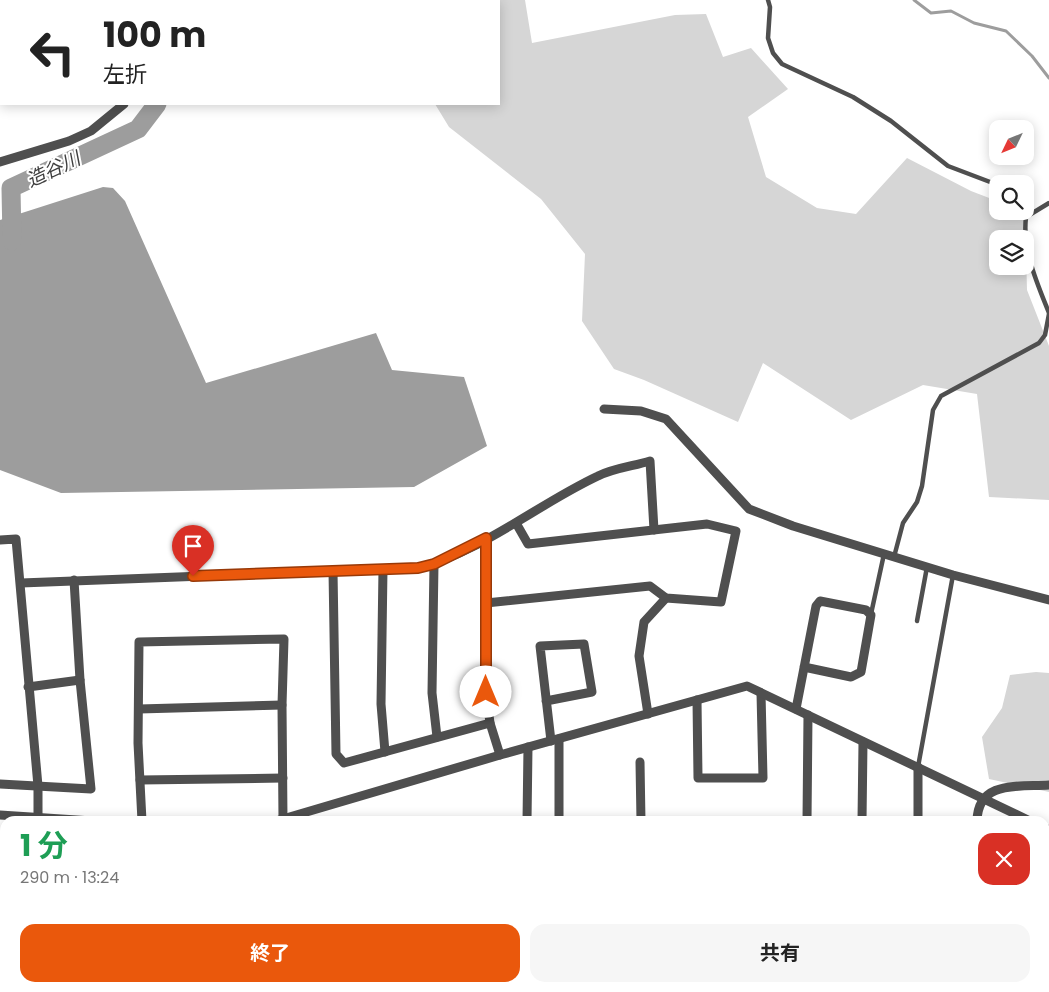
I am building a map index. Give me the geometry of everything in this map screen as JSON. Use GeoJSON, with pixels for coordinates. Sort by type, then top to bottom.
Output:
{"type":"FeatureCollection","features":[{"type":"Feature","properties":{"kind":"street"},"geometry":{"type":"LineString","coordinates":[[0,162],[69,140],[90,131],[123,105]]}},
{"type":"Feature","properties":{"kind":"street"},"geometry":{"type":"LineString","coordinates":[[604,409],[641,411],[666,419],[749,508],[793,526],[884,554],[953,575],[1049,600]]}},
{"type":"Feature","properties":{"kind":"street"},"geometry":{"type":"LineString","coordinates":[[21,583],[418,568],[434,564],[486,538],[600,475],[650,461],[654,530]]}},
{"type":"Feature","properties":{"kind":"street"},"geometry":{"type":"LineString","coordinates":[[486,603],[650,586],[666,598],[721,602],[736,531],[707,524],[528,544],[516,522]]}},
{"type":"Feature","properties":{"kind":"street"},"geometry":{"type":"LineString","coordinates":[[486,538],[486,692],[490,723],[500,755]]}},
{"type":"Feature","properties":{"kind":"street"},"geometry":{"type":"LineString","coordinates":[[0,540],[16,539],[38,786],[39,816]]}},
{"type":"Feature","properties":{"kind":"street"},"geometry":{"type":"LineString","coordinates":[[434,564],[432,694],[438,738]]}},
{"type":"Feature","properties":{"kind":"street"},"geometry":{"type":"LineString","coordinates":[[383,569],[381,704],[385,752]]}},
{"type":"Feature","properties":{"kind":"street"},"geometry":{"type":"LineString","coordinates":[[333,571],[336,754],[344,763],[490,723]]}},
{"type":"Feature","properties":{"kind":"street"},"geometry":{"type":"LineString","coordinates":[[0,784],[91,789],[80,680],[74,580]]}},
{"type":"Feature","properties":{"kind":"street"},"geometry":{"type":"LineString","coordinates":[[648,714],[639,656],[644,622],[666,598]]}},
{"type":"Feature","properties":{"kind":"street"},"geometry":{"type":"LineString","coordinates":[[796,709],[804,667],[816,606],[820,601],[866,610],[871,615],[861,672],[851,677],[804,667]]}},
{"type":"Feature","properties":{"kind":"street"},"geometry":{"type":"LineString","coordinates":[[142,816],[138,709],[139,642],[284,639],[282,705],[284,778],[279,816]]}},
{"type":"Feature","properties":{"kind":"street"},"geometry":{"type":"LineString","coordinates":[[546,702],[592,692],[584,644],[540,646],[546,702],[555,740],[559,816]]}},
{"type":"Feature","properties":{"kind":"street"},"geometry":{"type":"LineString","coordinates":[[28,686],[80,680]]}},
{"type":"Feature","properties":{"kind":"street"},"geometry":{"type":"LineString","coordinates":[[293,816],[500,755],[747,686],[1019,816]]}},
{"type":"Feature","properties":{"kind":"street"},"geometry":{"type":"LineString","coordinates":[[697,700],[698,778],[763,778],[761,693]]}},
{"type":"Feature","properties":{"kind":"street"},"geometry":{"type":"LineString","coordinates":[[138,709],[282,705]]}},
{"type":"Feature","properties":{"kind":"street"},"geometry":{"type":"LineString","coordinates":[[807,816],[808,715]]}},
{"type":"Feature","properties":{"kind":"street"},"geometry":{"type":"LineString","coordinates":[[862,816],[864,742]]}},
{"type":"Feature","properties":{"kind":"street"},"geometry":{"type":"LineString","coordinates":[[527,816],[528,747]]}},
{"type":"Feature","properties":{"kind":"street"},"geometry":{"type":"LineString","coordinates":[[640,762],[641,816]]}},
{"type":"Feature","properties":{"kind":"street"},"geometry":{"type":"LineString","coordinates":[[918,767],[918,816]]}},
{"type":"Feature","properties":{"kind":"street"},"geometry":{"type":"LineString","coordinates":[[140,780],[284,778]]}},
{"type":"Feature","properties":{"kind":"street"},"geometry":{"type":"LineString","coordinates":[[977,816],[982,799],[994,789],[1049,785]]}},
{"type":"Feature","properties":{"kind":"lane"},"geometry":{"type":"LineString","coordinates":[[768,0],[770,7],[768,38],[773,53],[782,64],[860,102],[891,121],[948,166],[989,182]]}},
{"type":"Feature","properties":{"kind":"lane"},"geometry":{"type":"LineString","coordinates":[[1034,212],[1049,203]]}},
{"type":"Feature","properties":{"kind":"lane"},"geometry":{"type":"LineString","coordinates":[[894,557],[902,523],[916,502],[922,486],[932,410],[936,402],[941,396],[1039,343],[1045,335],[1049,313],[1032,269],[1024,228],[1025,220]]}},
{"type":"Feature","properties":{"kind":"lane"},"geometry":{"type":"LineString","coordinates":[[871,615],[884,554]]}},
{"type":"Feature","properties":{"kind":"lane"},"geometry":{"type":"LineString","coordinates":[[917,621],[927,567]]}},
{"type":"Feature","properties":{"kind":"lane"},"geometry":{"type":"LineString","coordinates":[[918,767],[953,575]]}},
{"type":"Feature","properties":{"kind":"shaded area"},"geometry":{"type":"Polygon","coordinates":[[[500,0],[525,0],[532,43],[675,15],[706,14],[723,57],[751,48],[788,89],[748,117],[766,177],[817,208],[856,214],[907,158],[971,191],[989,198],[989,220],[1025,220],[1025,230],[989,230],[989,275],[1027,275],[1027,290],[1049,346],[1049,500],[989,497],[977,394],[923,385],[851,420],[763,363],[738,422],[644,380],[614,369],[582,321],[585,254],[541,199],[449,127],[436,105],[500,105],[500,0]]]}},
{"type":"Feature","properties":{"kind":"shaded area"},"geometry":{"type":"Polygon","coordinates":[[[103,187],[113,188],[125,201],[206,383],[376,333],[392,370],[464,377],[487,446],[414,487],[61,493],[0,470],[0,220],[103,187]]]}},
{"type":"Feature","properties":{"kind":"shaded area"},"geometry":{"type":"Polygon","coordinates":[[[1036,672],[1049,673],[1049,792],[989,779],[982,737],[1002,708],[1010,675],[1036,672]]]}},
{"type":"Feature","properties":{"kind":"waterway"},"geometry":{"type":"LineString","coordinates":[[914,0],[931,13],[951,11],[974,23],[1006,31],[1032,56],[1049,78]]}},
{"type":"Feature","properties":{"kind":"waterway","name":"造谷川"},"geometry":{"type":"LineString","coordinates":[[12,241],[11,188],[138,129],[156,105]]}},
{"type":"Feature","properties":{"kind":"route"},"geometry":{"type":"LineString","coordinates":[[193,576],[418,568],[434,564],[486,538],[486,692]]}}]}
